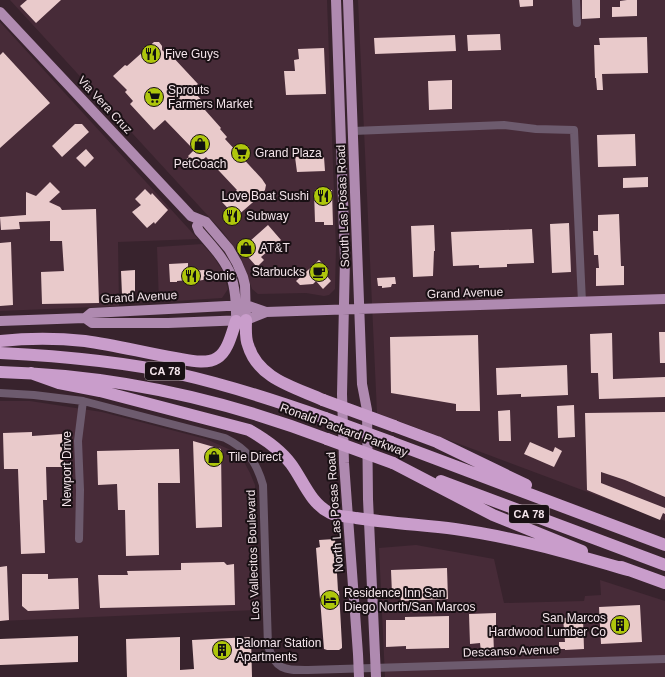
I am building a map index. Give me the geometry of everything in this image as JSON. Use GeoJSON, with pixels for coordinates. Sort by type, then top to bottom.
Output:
{"type":"FeatureCollection","features":[{"type":"Feature","properties":{"kind":"highway"},"geometry":{"type":"LineString","coordinates":[[0,341],[39,339],[85,342],[198,361],[208,361],[217,358],[223,352],[241,321]]}},
{"type":"Feature","properties":{"kind":"highway"},"geometry":{"type":"LineString","coordinates":[[241,321],[247,344],[252,355],[260,367],[270,377],[323,400],[437,442],[516,480],[646,538]]}},
{"type":"Feature","properties":{"kind":"highway","name":"Ronald Packard Parkway"},"geometry":{"type":"LineString","coordinates":[[0,353],[91,359],[178,374],[266,397],[391,442],[665,545]]}},
{"type":"Feature","properties":{"kind":"highway","name":"Ronald Packard Parkway"},"geometry":{"type":"LineString","coordinates":[[0,372],[90,378],[137,384],[224,404],[393,463],[665,565]]}},
{"type":"Feature","properties":{"kind":"highway"},"geometry":{"type":"LineString","coordinates":[[32,373],[59,383],[100,390],[249,430],[281,452],[291,464],[315,501],[330,514],[456,530],[504,538],[628,570]]}},
{"type":"Feature","properties":{"kind":"highway"},"geometry":{"type":"LineString","coordinates":[[393,463],[493,515],[628,570],[665,583]]}},
{"type":"Feature","properties":{"kind":"main road","name":"South Las Posas Road"},"geometry":{"type":"LineString","coordinates":[[336,0],[345,259],[342,394]]}},
{"type":"Feature","properties":{"kind":"main road","name":"South Las Posas Road"},"geometry":{"type":"LineString","coordinates":[[348,0],[362,384],[368,410],[368,520]]}},
{"type":"Feature","properties":{"kind":"main road","name":"Via Vera Cruz"},"geometry":{"type":"LineString","coordinates":[[0,12],[191,216],[206,222],[229,249],[243,277],[241,321]]}},
{"type":"Feature","properties":{"kind":"main road","name":"Via Vera Cruz"},"geometry":{"type":"LineString","coordinates":[[197,226],[199,231],[225,262],[233,279],[236,294],[241,305]]}},
{"type":"Feature","properties":{"kind":"main road","name":"Grand Avenue"},"geometry":{"type":"LineString","coordinates":[[85,318],[91,312],[241,305],[266,312],[665,299]]}},
{"type":"Feature","properties":{"kind":"main road"},"geometry":{"type":"LineString","coordinates":[[120,323],[130,318],[153,315],[156,312],[156,309]]}},
{"type":"Feature","properties":{"kind":"main road","name":"Grand Avenue"},"geometry":{"type":"LineString","coordinates":[[0,321],[85,318],[92,323],[241,321],[266,312]]}},
{"type":"Feature","properties":{"kind":"main road","name":"North Las Posas Road"},"geometry":{"type":"LineString","coordinates":[[342,394],[344,463],[358,673]]}},
{"type":"Feature","properties":{"kind":"main road"},"geometry":{"type":"LineString","coordinates":[[368,520],[376,673]]}},
{"type":"Feature","properties":{"kind":"street"},"geometry":{"type":"LineString","coordinates":[[576,0],[577,22]]}},
{"type":"Feature","properties":{"kind":"street"},"geometry":{"type":"LineString","coordinates":[[353,131],[504,125],[536,129],[574,130],[582,302]]}},
{"type":"Feature","properties":{"kind":"street","name":"Via Vera Cruz"},"geometry":{"type":"LineString","coordinates":[[191,216],[197,226]]}},
{"type":"Feature","properties":{"kind":"street","name":"Los Vallecitos Boulevard"},"geometry":{"type":"LineString","coordinates":[[0,393],[34,395],[83,401],[224,438],[246,451],[260,474],[262,485],[268,646],[272,656],[277,665],[290,670],[358,673]]}},
{"type":"Feature","properties":{"kind":"street","name":"Newport Drive"},"geometry":{"type":"LineString","coordinates":[[79,538],[80,490],[78,441],[83,401]]}},
{"type":"Feature","properties":{"kind":"street","name":"Descanso Avenue"},"geometry":{"type":"LineString","coordinates":[[358,673],[665,659]]}},
{"type":"Feature","properties":{"kind":"shaded area","name":"Grand Plaza"},"geometry":{"type":"Polygon","coordinates":[[[10,0],[327,0],[336,248],[335,289],[329,295],[324,296],[306,293],[258,294],[252,289],[240,255],[222,231],[10,0]]]}},
{"type":"Feature","properties":{"kind":"shaded area"},"geometry":{"type":"Polygon","coordinates":[[[358,0],[665,0],[665,521],[377,413],[358,0]]]}},
{"type":"Feature","properties":{"kind":"shaded area"},"geometry":{"type":"Polygon","coordinates":[[[0,22],[198,239],[118,242],[119,306],[0,311],[0,22]]]}},
{"type":"Feature","properties":{"kind":"shaded area"},"geometry":{"type":"Polygon","coordinates":[[[202,244],[213,256],[222,270],[228,289],[222,298],[159,302],[157,247],[202,244]]]}},
{"type":"Feature","properties":{"kind":"shaded area"},"geometry":{"type":"Polygon","coordinates":[[[0,401],[30,401],[102,412],[206,439],[233,451],[242,458],[255,485],[258,610],[0,621],[0,401]]]}},
{"type":"Feature","properties":{"kind":"shaded area"},"geometry":{"type":"Polygon","coordinates":[[[416,545],[494,559],[504,603],[584,601],[585,596],[601,595],[600,580],[665,601],[665,677],[385,677],[379,548],[416,545]]]}},
{"type":"Feature","properties":{"kind":"building"},"geometry":{"type":"Polygon","coordinates":[[[27,0],[61,0],[36,23],[20,6],[27,0]]]}},
{"type":"Feature","properties":{"kind":"building"},"geometry":{"type":"Polygon","coordinates":[[[519,0],[533,0],[533,6],[520,7],[519,0]]]}},
{"type":"Feature","properties":{"kind":"building"},"geometry":{"type":"Polygon","coordinates":[[[582,0],[600,0],[600,18],[582,19],[582,0]]]}},
{"type":"Feature","properties":{"kind":"building"},"geometry":{"type":"Polygon","coordinates":[[[637,0],[637,16],[612,17],[612,7],[620,7],[620,1],[637,0]]]}},
{"type":"Feature","properties":{"kind":"building"},"geometry":{"type":"Polygon","coordinates":[[[500,34],[501,50],[468,51],[467,35],[500,34]]]}},
{"type":"Feature","properties":{"kind":"building"},"geometry":{"type":"Polygon","coordinates":[[[455,35],[456,51],[375,54],[374,38],[455,35]]]}},
{"type":"Feature","properties":{"kind":"building"},"geometry":{"type":"Polygon","coordinates":[[[647,37],[648,73],[602,74],[603,90],[597,90],[594,45],[600,45],[599,38],[647,37]]]}},
{"type":"Feature","properties":{"kind":"building"},"geometry":{"type":"Polygon","coordinates":[[[154,42],[159,42],[162,46],[162,50],[169,56],[171,55],[198,84],[194,87],[197,91],[195,93],[208,107],[205,110],[221,128],[220,129],[227,137],[225,139],[266,185],[265,190],[261,195],[236,217],[222,202],[237,190],[206,157],[199,163],[197,160],[190,167],[184,161],[194,150],[165,120],[154,130],[130,104],[133,101],[125,92],[127,90],[113,76],[125,65],[127,66],[154,42]]]}},
{"type":"Feature","properties":{"kind":"building"},"geometry":{"type":"Polygon","coordinates":[[[324,48],[326,94],[286,95],[284,71],[295,71],[294,60],[299,59],[298,49],[324,48]]]}},
{"type":"Feature","properties":{"kind":"building"},"geometry":{"type":"Polygon","coordinates":[[[3,52],[50,103],[0,148],[0,55],[3,52]]]}},
{"type":"Feature","properties":{"kind":"building"},"geometry":{"type":"Polygon","coordinates":[[[452,80],[452,109],[429,110],[428,81],[452,80]]]}},
{"type":"Feature","properties":{"kind":"building"},"geometry":{"type":"Polygon","coordinates":[[[75,124],[82,124],[89,132],[62,157],[52,146],[75,124]]]}},
{"type":"Feature","properties":{"kind":"building"},"geometry":{"type":"Polygon","coordinates":[[[635,134],[636,166],[598,167],[597,135],[635,134]]]}},
{"type":"Feature","properties":{"kind":"building"},"geometry":{"type":"Polygon","coordinates":[[[86,149],[94,158],[85,167],[76,158],[86,149]]]}},
{"type":"Feature","properties":{"kind":"building"},"geometry":{"type":"Polygon","coordinates":[[[295,157],[324,157],[325,171],[297,172],[295,157]]]}},
{"type":"Feature","properties":{"kind":"building"},"geometry":{"type":"Polygon","coordinates":[[[648,177],[648,187],[623,188],[623,178],[648,177]]]}},
{"type":"Feature","properties":{"kind":"building"},"geometry":{"type":"Polygon","coordinates":[[[50,182],[60,192],[49,202],[60,207],[62,210],[96,209],[99,303],[42,304],[41,272],[64,271],[62,241],[50,241],[50,221],[19,222],[20,229],[1,230],[0,217],[26,215],[26,192],[36,196],[50,182]]]}},
{"type":"Feature","properties":{"kind":"building"},"geometry":{"type":"Polygon","coordinates":[[[145,189],[151,195],[152,193],[168,210],[155,224],[154,222],[147,228],[132,212],[141,205],[135,199],[145,189]]]}},
{"type":"Feature","properties":{"kind":"building"},"geometry":{"type":"Polygon","coordinates":[[[332,190],[333,225],[324,225],[324,222],[315,222],[314,191],[332,190]]]}},
{"type":"Feature","properties":{"kind":"building"},"geometry":{"type":"Polygon","coordinates":[[[619,214],[621,266],[624,266],[624,285],[596,286],[596,268],[599,268],[598,255],[594,255],[593,231],[598,231],[598,215],[619,214]]]}},
{"type":"Feature","properties":{"kind":"building"},"geometry":{"type":"Polygon","coordinates":[[[569,223],[571,272],[552,273],[550,224],[569,223]]]}},
{"type":"Feature","properties":{"kind":"building"},"geometry":{"type":"Polygon","coordinates":[[[268,225],[281,240],[261,257],[264,260],[257,267],[241,249],[268,225]]]}},
{"type":"Feature","properties":{"kind":"building"},"geometry":{"type":"Polygon","coordinates":[[[434,225],[435,251],[433,276],[413,277],[411,226],[434,225]]]}},
{"type":"Feature","properties":{"kind":"building"},"geometry":{"type":"Polygon","coordinates":[[[532,229],[534,263],[507,264],[507,267],[479,268],[479,265],[453,266],[451,232],[532,229]]]}},
{"type":"Feature","properties":{"kind":"building"},"geometry":{"type":"Polygon","coordinates":[[[11,242],[13,305],[0,306],[0,243],[11,242]]]}},
{"type":"Feature","properties":{"kind":"building"},"geometry":{"type":"Polygon","coordinates":[[[319,260],[329,270],[325,274],[331,281],[323,289],[316,281],[313,284],[300,285],[296,281],[319,260]]]}},
{"type":"Feature","properties":{"kind":"building"},"geometry":{"type":"Polygon","coordinates":[[[188,263],[188,271],[204,270],[208,275],[203,280],[170,282],[169,264],[188,263]]]}},
{"type":"Feature","properties":{"kind":"building"},"geometry":{"type":"Polygon","coordinates":[[[135,270],[135,294],[122,295],[121,271],[135,270]]]}},
{"type":"Feature","properties":{"kind":"building"},"geometry":{"type":"Polygon","coordinates":[[[395,277],[396,284],[392,284],[391,287],[382,288],[382,286],[378,286],[377,278],[395,277]]]}},
{"type":"Feature","properties":{"kind":"building"},"geometry":{"type":"Polygon","coordinates":[[[659,332],[665,332],[665,363],[660,363],[659,332]]]}},
{"type":"Feature","properties":{"kind":"building"},"geometry":{"type":"Polygon","coordinates":[[[612,333],[613,379],[665,377],[665,397],[599,399],[598,373],[591,373],[590,334],[612,333]]]}},
{"type":"Feature","properties":{"kind":"building"},"geometry":{"type":"Polygon","coordinates":[[[478,335],[480,411],[456,411],[456,404],[391,393],[390,337],[478,335]]]}},
{"type":"Feature","properties":{"kind":"building"},"geometry":{"type":"Polygon","coordinates":[[[567,365],[568,395],[521,397],[521,394],[497,395],[496,368],[567,365]]]}},
{"type":"Feature","properties":{"kind":"building"},"geometry":{"type":"Polygon","coordinates":[[[574,405],[575,437],[558,438],[557,406],[574,405]]]}},
{"type":"Feature","properties":{"kind":"building"},"geometry":{"type":"Polygon","coordinates":[[[510,410],[511,441],[499,441],[498,411],[510,410]]]}},
{"type":"Feature","properties":{"kind":"building"},"geometry":{"type":"Polygon","coordinates":[[[665,412],[665,497],[625,480],[601,472],[601,483],[665,508],[665,514],[663,513],[660,520],[587,490],[585,413],[665,412]]]}},
{"type":"Feature","properties":{"kind":"building"},"geometry":{"type":"Polygon","coordinates":[[[32,432],[32,436],[62,434],[64,467],[46,467],[47,500],[43,500],[45,553],[21,554],[18,469],[4,469],[3,433],[32,432]]]}},
{"type":"Feature","properties":{"kind":"building"},"geometry":{"type":"Polygon","coordinates":[[[193,441],[221,449],[222,527],[196,528],[193,441]]]}},
{"type":"Feature","properties":{"kind":"building"},"geometry":{"type":"Polygon","coordinates":[[[530,442],[553,452],[555,447],[562,451],[554,467],[524,454],[530,442]]]}},
{"type":"Feature","properties":{"kind":"building"},"geometry":{"type":"Polygon","coordinates":[[[179,449],[180,483],[158,483],[159,555],[126,556],[125,510],[118,510],[117,484],[98,485],[97,451],[179,449]]]}},
{"type":"Feature","properties":{"kind":"building","name":"Residence Inn San Diego North/San Marcos"},"geometry":{"type":"Polygon","coordinates":[[[335,539],[342,648],[339,650],[327,650],[324,649],[316,548],[320,547],[319,540],[335,539]]]}},
{"type":"Feature","properties":{"kind":"building"},"geometry":{"type":"Polygon","coordinates":[[[224,562],[227,565],[234,564],[235,605],[100,608],[98,575],[128,575],[127,571],[181,570],[181,563],[224,562]]]}},
{"type":"Feature","properties":{"kind":"building"},"geometry":{"type":"Polygon","coordinates":[[[7,566],[9,620],[0,621],[0,567],[7,566]]]}},
{"type":"Feature","properties":{"kind":"building"},"geometry":{"type":"Polygon","coordinates":[[[447,568],[448,599],[401,601],[400,594],[392,594],[391,570],[447,568]]]}},
{"type":"Feature","properties":{"kind":"building"},"geometry":{"type":"Polygon","coordinates":[[[22,574],[48,574],[48,579],[78,578],[79,609],[28,611],[22,606],[22,574]]]}},
{"type":"Feature","properties":{"kind":"building","name":"San Marcos Hardwood Lumber Co"},"geometry":{"type":"Polygon","coordinates":[[[640,605],[642,642],[601,644],[599,607],[640,605]]]}},
{"type":"Feature","properties":{"kind":"building"},"geometry":{"type":"Polygon","coordinates":[[[496,613],[496,626],[493,626],[494,652],[481,652],[480,643],[470,644],[469,614],[496,613]]]}},
{"type":"Feature","properties":{"kind":"building"},"geometry":{"type":"Polygon","coordinates":[[[449,616],[449,648],[406,649],[406,646],[386,647],[386,620],[405,620],[405,617],[449,616]]]}},
{"type":"Feature","properties":{"kind":"building"},"geometry":{"type":"Polygon","coordinates":[[[583,617],[584,649],[559,649],[559,642],[565,642],[563,618],[583,617]]]}},
{"type":"Feature","properties":{"kind":"building"},"geometry":{"type":"Polygon","coordinates":[[[78,636],[78,662],[0,665],[0,639],[78,636]]]}},
{"type":"Feature","properties":{"kind":"building"},"geometry":{"type":"Polygon","coordinates":[[[180,637],[180,670],[194,669],[192,640],[251,637],[252,677],[127,677],[126,639],[180,637]]]}},
{"type":"Feature","properties":{"kind":"place","name":"Five Guys"},"geometry":{"type":"Point","coordinates":[151,54]}},
{"type":"Feature","properties":{"kind":"place","name":"Sprouts Farmers Market"},"geometry":{"type":"Point","coordinates":[154,97]}},
{"type":"Feature","properties":{"kind":"place","name":"PetCoach"},"geometry":{"type":"Point","coordinates":[200,144]}},
{"type":"Feature","properties":{"kind":"place","name":"Grand Plaza"},"geometry":{"type":"Point","coordinates":[241,153]}},
{"type":"Feature","properties":{"kind":"place","name":"Love Boat Sushi"},"geometry":{"type":"Point","coordinates":[323,196]}},
{"type":"Feature","properties":{"kind":"place","name":"Subway"},"geometry":{"type":"Point","coordinates":[232,216]}},
{"type":"Feature","properties":{"kind":"place","name":"AT&T"},"geometry":{"type":"Point","coordinates":[246,248]}},
{"type":"Feature","properties":{"kind":"place","name":"Starbucks"},"geometry":{"type":"Point","coordinates":[319,272]}},
{"type":"Feature","properties":{"kind":"place","name":"Sonic"},"geometry":{"type":"Point","coordinates":[191,276]}},
{"type":"Feature","properties":{"kind":"place","name":"Tile Direct"},"geometry":{"type":"Point","coordinates":[214,457]}},
{"type":"Feature","properties":{"kind":"place","name":"Residence Inn San Diego North/San Marcos"},"geometry":{"type":"Point","coordinates":[330,600]}},
{"type":"Feature","properties":{"kind":"place","name":"San Marcos Hardwood Lumber Co"},"geometry":{"type":"Point","coordinates":[620,625]}},
{"type":"Feature","properties":{"kind":"place","name":"Palomar Station Apartments"},"geometry":{"type":"Point","coordinates":[222,650]}}]}
